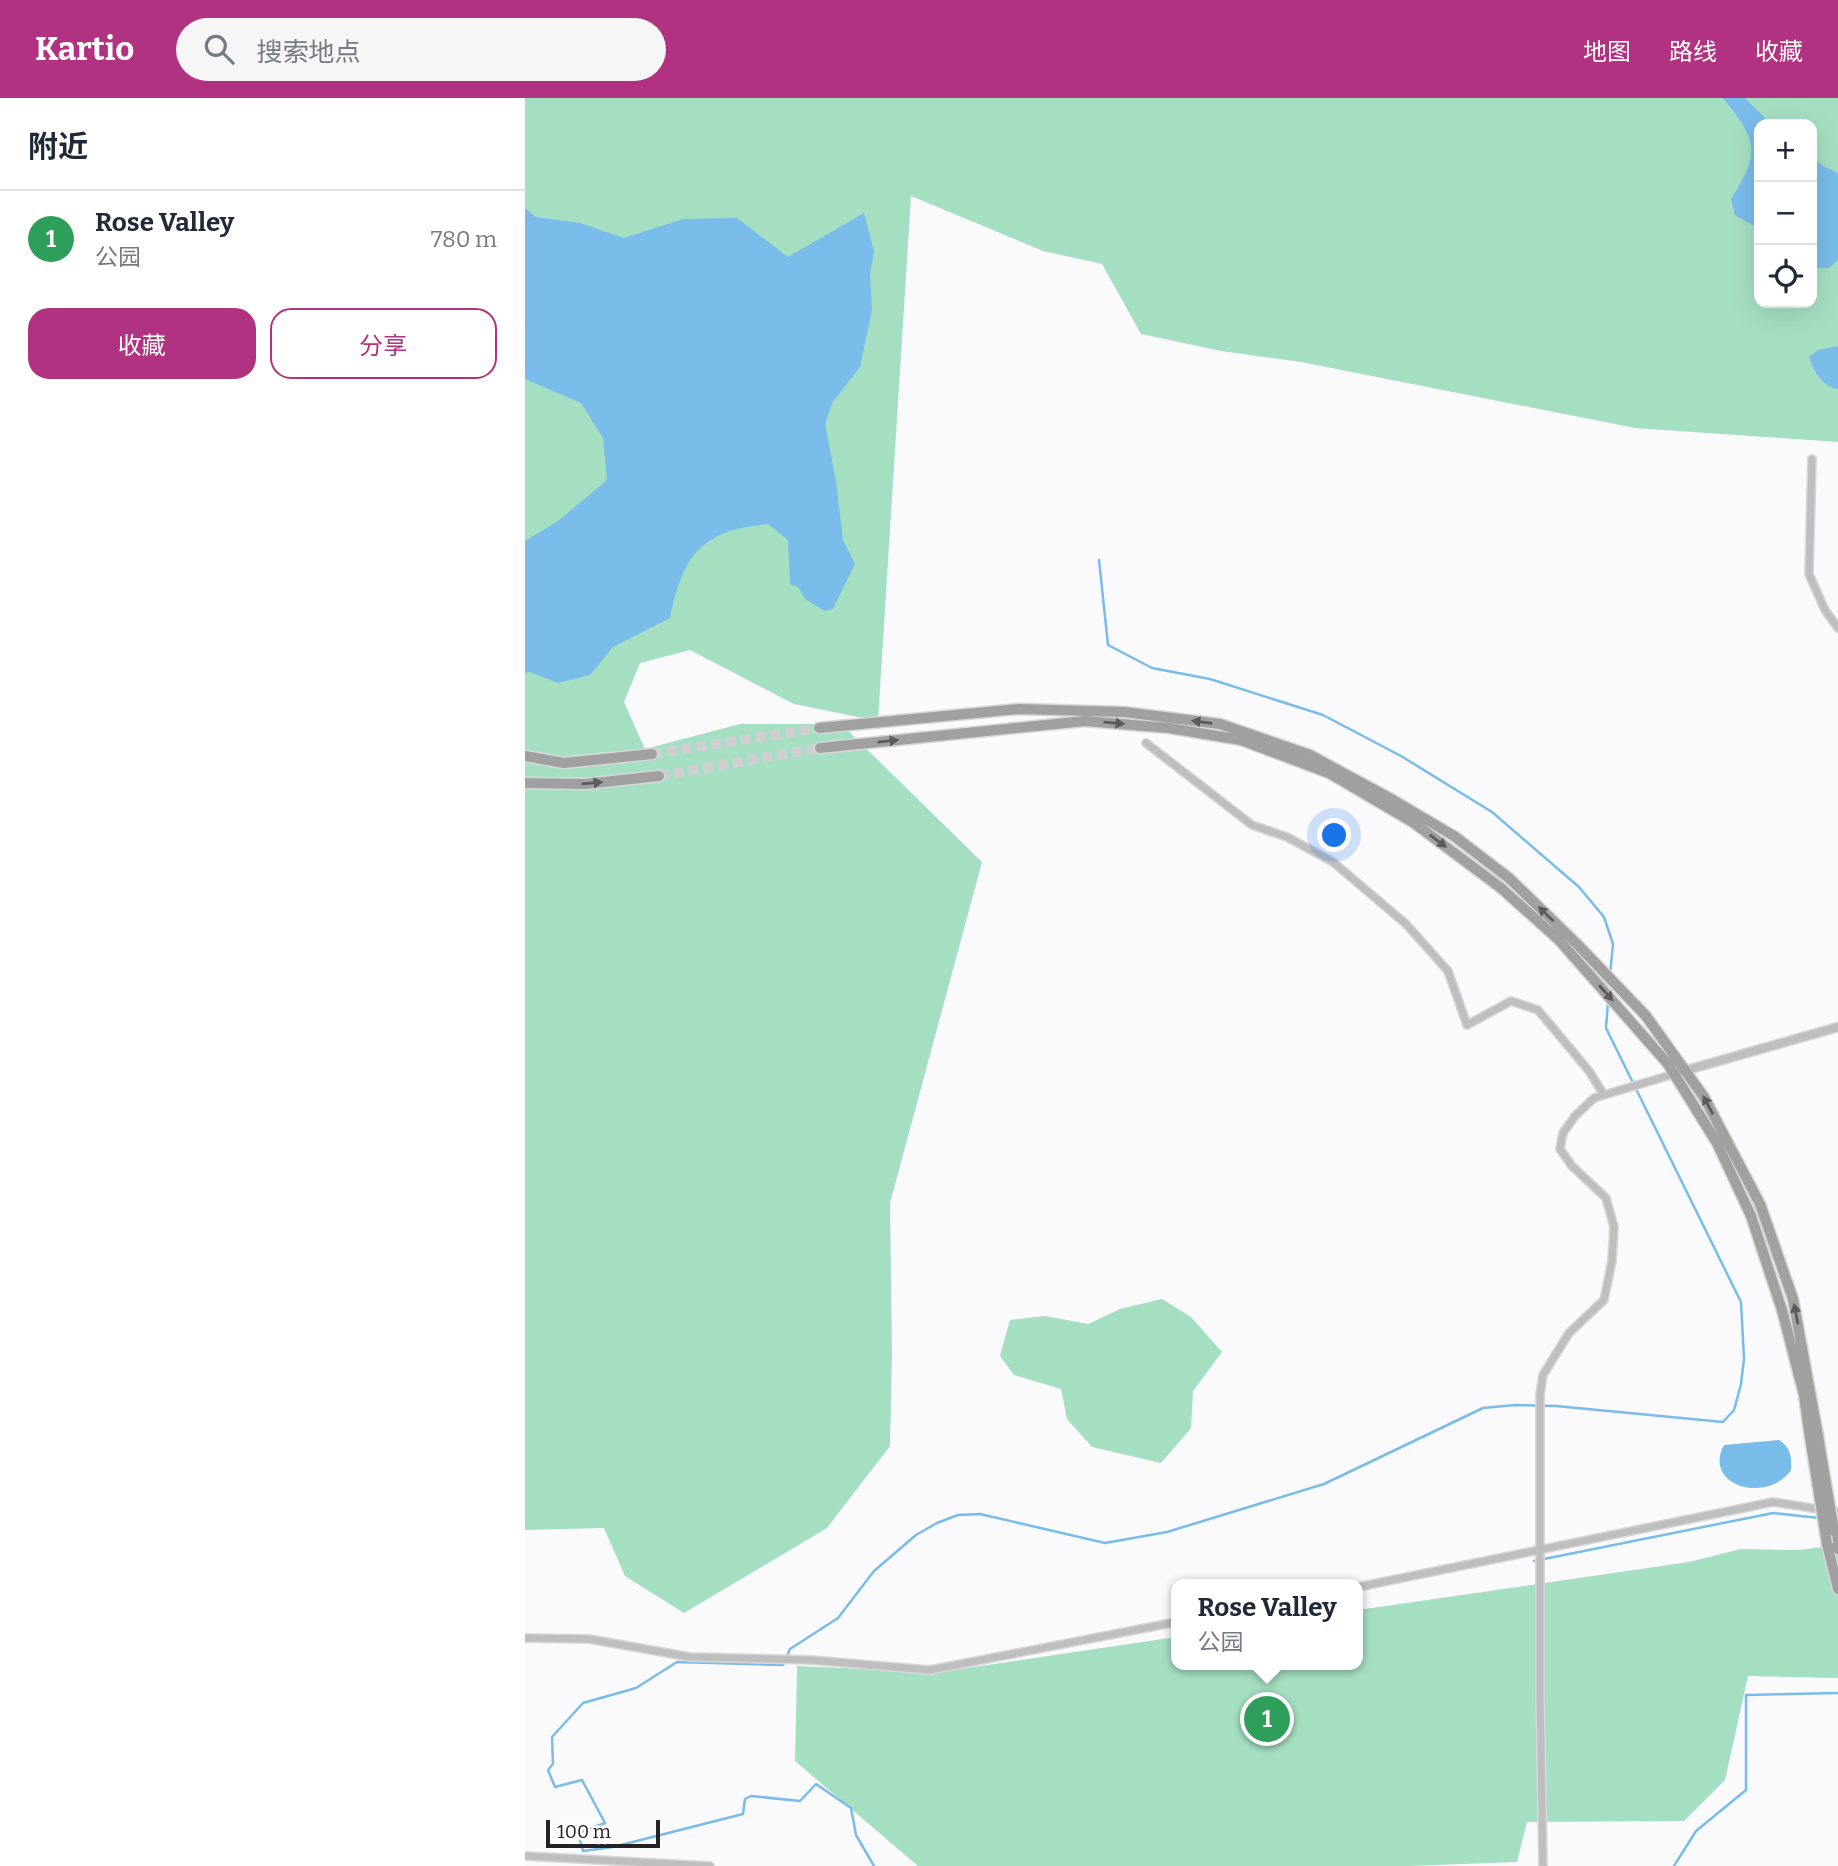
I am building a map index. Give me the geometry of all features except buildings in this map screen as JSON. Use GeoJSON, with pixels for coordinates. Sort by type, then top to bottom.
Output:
{"type":"FeatureCollection","features":[{"type":"Feature","properties":{"kind":"main road"},"geometry":{"type":"LineString","coordinates":[[819,728],[1019,709],[1124,712],[1220,724],[1310,755],[1433,824],[1488,862],[1578,945],[1646,1016],[1704,1097],[1759,1204],[1793,1299],[1827,1544],[1838,1589]]}},
{"type":"Feature","properties":{"kind":"main road"},"geometry":{"type":"LineString","coordinates":[[820,748],[1085,721],[1169,728],[1241,740],[1329,773],[1414,822],[1482,874],[1559,940],[1668,1064],[1717,1143],[1751,1216],[1782,1310],[1813,1430],[1838,1549]]}},
{"type":"Feature","properties":{"kind":"main road"},"geometry":{"type":"LineString","coordinates":[[525,756],[564,763],[652,754]]}},
{"type":"Feature","properties":{"kind":"main road"},"geometry":{"type":"LineString","coordinates":[[525,783],[585,784],[659,776]]}},
{"type":"Feature","properties":{"kind":"main road"},"geometry":{"type":"LineString","coordinates":[[1482,874],[1490,878],[1497,876],[1497,872],[1488,862]]}},
{"type":"Feature","properties":{"kind":"main road"},"geometry":{"type":"LineString","coordinates":[[1515,901],[1513,888],[1524,893]]}},
{"type":"Feature","properties":{"kind":"street"},"geometry":{"type":"LineString","coordinates":[[1812,459],[1809,574],[1825,610],[1838,628]]}},
{"type":"Feature","properties":{"kind":"street"},"geometry":{"type":"LineString","coordinates":[[1146,743],[1252,825],[1287,837],[1333,862],[1406,924],[1448,971],[1468,1025],[1511,1002],[1538,1010],[1589,1071],[1604,1095]]}},
{"type":"Feature","properties":{"kind":"street"},"geometry":{"type":"LineString","coordinates":[[1543,1866],[1540,1414],[1543,1375],[1569,1333],[1604,1300],[1610,1274],[1614,1227],[1606,1198],[1572,1166],[1560,1149],[1563,1133],[1575,1116],[1594,1098],[1838,1027]]}},
{"type":"Feature","properties":{"kind":"street"},"geometry":{"type":"LineString","coordinates":[[1363,1586],[1773,1502],[1838,1512]]}},
{"type":"Feature","properties":{"kind":"street"},"geometry":{"type":"LineString","coordinates":[[525,1638],[589,1639],[690,1657],[811,1660],[930,1670],[1171,1623]]}},
{"type":"Feature","properties":{"kind":"street"},"geometry":{"type":"LineString","coordinates":[[525,1856],[710,1866]]}},
{"type":"Feature","properties":{"kind":"green space"},"geometry":{"type":"Polygon","coordinates":[[[525,98],[1838,98],[1838,442],[1635,428],[1301,362],[1221,351],[1141,334],[1102,264],[1043,251],[911,196],[878,721],[794,704],[690,650],[640,663],[624,702],[645,749],[740,724],[841,724],[982,862],[890,1203],[890,1446],[827,1528],[684,1613],[625,1576],[604,1528],[525,1530],[525,98]]]}},
{"type":"Feature","properties":{"kind":"green space"},"geometry":{"type":"Polygon","coordinates":[[[1162,1299],[1191,1317],[1222,1352],[1193,1391],[1191,1428],[1161,1463],[1092,1447],[1067,1419],[1061,1389],[1014,1375],[1000,1356],[1010,1320],[1045,1316],[1088,1324],[1120,1309],[1162,1299]]]}},
{"type":"Feature","properties":{"kind":"green space"},"geometry":{"type":"Polygon","coordinates":[[[1838,1545],[1838,1678],[1748,1676],[1725,1780],[1684,1821],[1527,1822],[1517,1862],[1409,1866],[918,1866],[795,1761],[797,1666],[940,1672],[1171,1638],[1171,1670],[1363,1670],[1363,1609],[1689,1562],[1741,1549],[1800,1550],[1838,1545]]]}},
{"type":"Feature","properties":{"kind":"water"},"geometry":{"type":"Polygon","coordinates":[[[1723,98],[1745,98],[1766,119],[1754,119],[1754,226],[1735,215],[1731,199],[1751,158],[1748,136],[1723,98]]]}},
{"type":"Feature","properties":{"kind":"water"},"geometry":{"type":"Polygon","coordinates":[[[1817,161],[1838,173],[1838,260],[1829,268],[1817,268],[1817,161]]]}},
{"type":"Feature","properties":{"kind":"water"},"geometry":{"type":"Polygon","coordinates":[[[525,208],[536,217],[580,223],[624,238],[683,219],[737,218],[788,257],[864,213],[874,251],[870,275],[872,310],[860,367],[832,403],[825,424],[836,481],[843,540],[855,564],[833,609],[825,611],[805,599],[798,587],[790,584],[788,540],[768,524],[745,527],[726,532],[699,550],[681,578],[670,618],[613,647],[590,675],[558,683],[530,672],[525,673],[525,541],[558,521],[607,480],[603,438],[581,403],[525,379],[525,208]]]}},
{"type":"Feature","properties":{"kind":"water"},"geometry":{"type":"Polygon","coordinates":[[[1838,346],[1838,389],[1823,382],[1809,357],[1818,350],[1838,346]]]}},
{"type":"Feature","properties":{"kind":"water"},"geometry":{"type":"Polygon","coordinates":[[[1779,1440],[1788,1450],[1791,1462],[1791,1470],[1780,1481],[1753,1488],[1740,1486],[1729,1480],[1722,1471],[1720,1459],[1724,1445],[1779,1440]]]}},
{"type":"Feature","properties":{"kind":"waterway"},"geometry":{"type":"LineString","coordinates":[[1099,560],[1108,645],[1152,668],[1210,679],[1323,715],[1401,756],[1492,812],[1579,887],[1604,917],[1613,944],[1610,975]]}},
{"type":"Feature","properties":{"kind":"waterway"},"geometry":{"type":"LineString","coordinates":[[874,1866],[856,1835],[851,1808],[816,1784],[800,1801],[751,1796],[745,1799],[743,1814],[613,1847],[583,1851],[578,1833],[605,1823],[582,1780],[555,1787],[548,1770],[553,1764],[552,1737],[583,1703],[636,1688],[677,1662],[783,1665],[790,1649],[838,1618],[874,1571],[916,1535],[958,1515],[980,1514],[1105,1543],[1167,1532],[1324,1484],[1483,1408],[1515,1405],[1556,1406],[1723,1422],[1734,1410],[1744,1359],[1741,1302],[1606,1028],[1608,1003]]}},
{"type":"Feature","properties":{"kind":"waterway"},"geometry":{"type":"LineString","coordinates":[[1534,1561],[1773,1513],[1819,1518]]}},
{"type":"Feature","properties":{"kind":"waterway"},"geometry":{"type":"LineString","coordinates":[[1674,1866],[1696,1831],[1746,1790],[1746,1695],[1838,1693]]}},
{"type":"Feature","properties":{"kind":"tunnel"},"geometry":{"type":"LineString","coordinates":[[652,754],[819,728]]}},
{"type":"Feature","properties":{"kind":"tunnel"},"geometry":{"type":"LineString","coordinates":[[659,776],[820,748]]}},
{"type":"Feature","properties":{"kind":"place","name":"Rose Valley"},"geometry":{"type":"Point","coordinates":[1267,1719]}}]}
